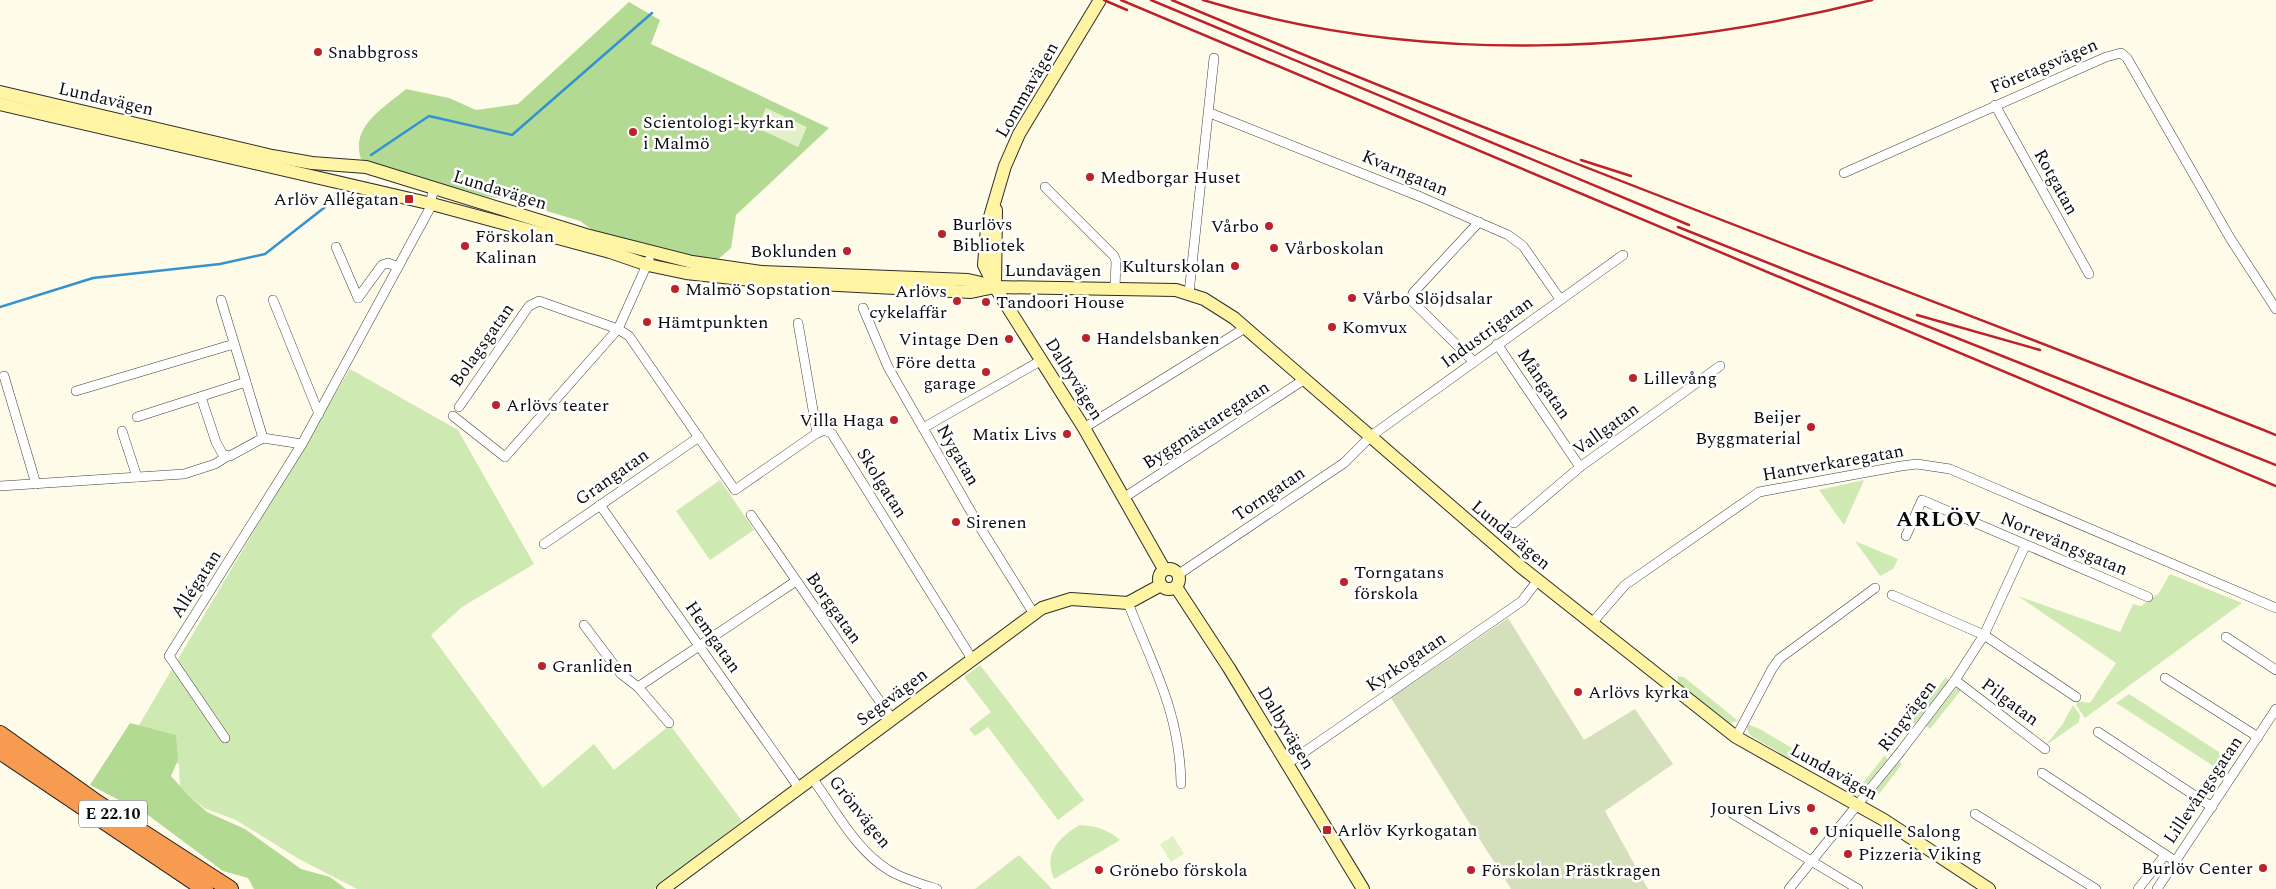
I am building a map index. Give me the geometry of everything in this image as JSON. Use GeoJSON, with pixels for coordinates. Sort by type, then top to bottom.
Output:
{"type":"FeatureCollection","features":[{"type":"Feature","properties":{"kind":"highway","name":"E 22.10"},"geometry":{"type":"LineString","coordinates":[[0,734],[96,803],[230,889]]}},
{"type":"Feature","properties":{"kind":"highway","name":"E 22.10"},"geometry":{"type":"LineString","coordinates":[[0,751],[205,889]]}},
{"type":"Feature","properties":{"kind":"main road","name":"Lommavägen"},"geometry":{"type":"LineString","coordinates":[[995,287],[984,264],[987,227],[996,202],[1001,177],[1014,144],[1100,0]]}},
{"type":"Feature","properties":{"kind":"main road","name":"Lundavägen"},"geometry":{"type":"LineString","coordinates":[[0,92],[272,156],[312,164],[366,167],[434,187],[650,259]]}},
{"type":"Feature","properties":{"kind":"main road","name":"Lundavägen"},"geometry":{"type":"LineString","coordinates":[[0,104],[432,204],[610,252],[650,259],[692,262],[761,272],[968,280],[995,287],[1030,289],[1115,288],[1176,290],[1189,293],[1218,306],[1306,379],[1538,580],[1736,737],[1884,820],[1989,889]]}},
{"type":"Feature","properties":{"kind":"main road","name":"Dalbyvägen"},"geometry":{"type":"LineString","coordinates":[[995,287],[1084,428],[1125,497],[1164,569]]}},
{"type":"Feature","properties":{"kind":"main road"},"geometry":{"type":"LineString","coordinates":[[1172,568],[1179,574],[1180,578],[1176,587],[1168,589],[1161,585],[1159,576],[1164,569],[1172,568]]}},
{"type":"Feature","properties":{"kind":"main road"},"geometry":{"type":"LineString","coordinates":[[1128,603],[1161,585]]}},
{"type":"Feature","properties":{"kind":"main road","name":"Dalbyvägen"},"geometry":{"type":"LineString","coordinates":[[1176,587],[1363,889]]}},
{"type":"Feature","properties":{"kind":"main road","name":"Segevägen"},"geometry":{"type":"LineString","coordinates":[[663,889],[972,659],[1050,604],[1071,599],[1128,603]]}},
{"type":"Feature","properties":{"kind":"street","name":"Företagsvägen"},"geometry":{"type":"LineString","coordinates":[[1844,172],[2106,56],[2121,53],[2127,58],[2230,238],[2276,309]]}},
{"type":"Feature","properties":{"kind":"street"},"geometry":{"type":"LineString","coordinates":[[1189,293],[1210,113],[1214,58]]}},
{"type":"Feature","properties":{"kind":"street","name":"Rotgatan"},"geometry":{"type":"LineString","coordinates":[[1995,105],[2088,274]]}},
{"type":"Feature","properties":{"kind":"street","name":"Kvarngatan"},"geometry":{"type":"LineString","coordinates":[[1210,113],[1328,158],[1508,235],[1523,246],[1560,299]]}},
{"type":"Feature","properties":{"kind":"street","name":"Allégatan"},"geometry":{"type":"LineString","coordinates":[[225,738],[169,656],[319,414],[432,204],[434,187]]}},
{"type":"Feature","properties":{"kind":"street"},"geometry":{"type":"LineString","coordinates":[[1045,187],[1114,256],[1116,261],[1115,288]]}},
{"type":"Feature","properties":{"kind":"street"},"geometry":{"type":"LineString","coordinates":[[1473,361],[1414,303],[1412,297],[1413,292],[1479,222]]}},
{"type":"Feature","properties":{"kind":"street"},"geometry":{"type":"LineString","coordinates":[[336,247],[358,298],[382,265],[388,263],[398,267]]}},
{"type":"Feature","properties":{"kind":"street","name":"Industrigatan"},"geometry":{"type":"LineString","coordinates":[[1371,436],[1623,255]]}},
{"type":"Feature","properties":{"kind":"street"},"geometry":{"type":"LineString","coordinates":[[453,416],[505,457],[618,328],[650,259]]}},
{"type":"Feature","properties":{"kind":"street"},"geometry":{"type":"LineString","coordinates":[[221,300],[263,438]]}},
{"type":"Feature","properties":{"kind":"street"},"geometry":{"type":"LineString","coordinates":[[273,300],[319,414]]}},
{"type":"Feature","properties":{"kind":"street","name":"Bolagsgatan"},"geometry":{"type":"LineString","coordinates":[[459,407],[533,302],[539,301],[618,328]]}},
{"type":"Feature","properties":{"kind":"street","name":"Nygatan"},"geometry":{"type":"LineString","coordinates":[[864,308],[888,367],[1034,614]]}},
{"type":"Feature","properties":{"kind":"street"},"geometry":{"type":"LineString","coordinates":[[618,328],[628,336],[735,490],[817,434],[798,323]]}},
{"type":"Feature","properties":{"kind":"street"},"geometry":{"type":"LineString","coordinates":[[1084,428],[1245,328]]}},
{"type":"Feature","properties":{"kind":"street"},"geometry":{"type":"LineString","coordinates":[[76,391],[234,344]]}},
{"type":"Feature","properties":{"kind":"street","name":"Mångatan"},"geometry":{"type":"LineString","coordinates":[[1497,344],[1580,467]]}},
{"type":"Feature","properties":{"kind":"street"},"geometry":{"type":"LineString","coordinates":[[923,428],[1042,360]]}},
{"type":"Feature","properties":{"kind":"street","name":"Vallgatan"},"geometry":{"type":"LineString","coordinates":[[1514,523],[1580,467],[1720,366]]}},
{"type":"Feature","properties":{"kind":"street"},"geometry":{"type":"LineString","coordinates":[[4,376],[36,484]]}},
{"type":"Feature","properties":{"kind":"street","name":"Byggmästaregatan"},"geometry":{"type":"LineString","coordinates":[[1125,497],[1306,379]]}},
{"type":"Feature","properties":{"kind":"street"},"geometry":{"type":"LineString","coordinates":[[137,417],[246,382]]}},
{"type":"Feature","properties":{"kind":"street"},"geometry":{"type":"LineString","coordinates":[[201,397],[220,453],[226,456]]}},
{"type":"Feature","properties":{"kind":"street","name":"Skolgatan"},"geometry":{"type":"LineString","coordinates":[[817,434],[825,430],[832,434],[972,659]]}},
{"type":"Feature","properties":{"kind":"street"},"geometry":{"type":"LineString","coordinates":[[122,431],[137,477]]}},
{"type":"Feature","properties":{"kind":"street","name":"Grangatan"},"geometry":{"type":"LineString","coordinates":[[544,544],[699,436]]}},
{"type":"Feature","properties":{"kind":"street","name":"Torngatan"},"geometry":{"type":"LineString","coordinates":[[1179,574],[1349,460],[1371,436]]}},
{"type":"Feature","properties":{"kind":"street"},"geometry":{"type":"LineString","coordinates":[[0,486],[184,474],[215,464],[226,456],[263,438],[302,444]]}},
{"type":"Feature","properties":{"kind":"street","name":"Hantverkaregatan"},"geometry":{"type":"LineString","coordinates":[[1592,623],[1625,585],[1759,492],[1917,464],[1950,469],[2276,608]]}},
{"type":"Feature","properties":{"kind":"street","name":"Norrevångsgatan"},"geometry":{"type":"LineString","coordinates":[[1906,536],[1922,500],[2025,546],[2148,597]]}},
{"type":"Feature","properties":{"kind":"street","name":"Hemgatan"},"geometry":{"type":"LineString","coordinates":[[600,504],[799,788]]}},
{"type":"Feature","properties":{"kind":"street","name":"Borggatan"},"geometry":{"type":"LineString","coordinates":[[751,515],[892,719]]}},
{"type":"Feature","properties":{"kind":"street","name":"Ringvägen"},"geometry":{"type":"LineString","coordinates":[[1789,889],[1855,805],[1900,752],[1954,680],[1984,636],[2025,546]]}},
{"type":"Feature","properties":{"kind":"street","name":"Kyrkogatan"},"geometry":{"type":"LineString","coordinates":[[1287,764],[1522,601],[1538,580]]}},
{"type":"Feature","properties":{"kind":"street"},"geometry":{"type":"LineString","coordinates":[[638,687],[796,581]]}},
{"type":"Feature","properties":{"kind":"street"},"geometry":{"type":"LineString","coordinates":[[1736,737],[1779,659],[1875,588]]}},
{"type":"Feature","properties":{"kind":"street"},"geometry":{"type":"LineString","coordinates":[[1892,594],[1984,636],[2076,697]]}},
{"type":"Feature","properties":{"kind":"street"},"geometry":{"type":"LineString","coordinates":[[1128,603],[1160,675],[1170,704],[1178,738],[1181,784]]}},
{"type":"Feature","properties":{"kind":"street"},"geometry":{"type":"LineString","coordinates":[[584,625],[621,674],[638,687],[669,723]]}},
{"type":"Feature","properties":{"kind":"street"},"geometry":{"type":"LineString","coordinates":[[2226,637],[2276,670]]}},
{"type":"Feature","properties":{"kind":"street"},"geometry":{"type":"LineString","coordinates":[[2165,678],[2258,737]]}},
{"type":"Feature","properties":{"kind":"street","name":"Pilgatan"},"geometry":{"type":"LineString","coordinates":[[1954,680],[2045,749]]}},
{"type":"Feature","properties":{"kind":"street","name":"Lillevångsgatan"},"geometry":{"type":"LineString","coordinates":[[2157,889],[2276,709]]}},
{"type":"Feature","properties":{"kind":"street"},"geometry":{"type":"LineString","coordinates":[[2098,732],[2212,807]]}},
{"type":"Feature","properties":{"kind":"street"},"geometry":{"type":"LineString","coordinates":[[2042,772],[2175,861]]}},
{"type":"Feature","properties":{"kind":"street","name":"Grönvägen"},"geometry":{"type":"LineString","coordinates":[[812,778],[864,849],[889,870],[937,889]]}},
{"type":"Feature","properties":{"kind":"street"},"geometry":{"type":"LineString","coordinates":[[1733,814],[1858,889]]}},
{"type":"Feature","properties":{"kind":"street"},"geometry":{"type":"LineString","coordinates":[[1975,814],[2096,889]]}},
{"type":"Feature","properties":{"kind":"street"},"geometry":{"type":"LineString","coordinates":[[2138,889],[2165,855]]}},
{"type":"Feature","properties":{"kind":"green space"},"geometry":{"type":"Polygon","coordinates":[[[629,2],[660,20],[651,44],[829,128],[736,215],[731,248],[716,261],[691,259],[599,235],[580,221],[530,206],[514,196],[506,198],[488,197],[444,187],[361,159],[360,137],[365,127],[379,111],[406,89],[449,98],[476,110],[518,104],[629,2]]]}},
{"type":"Feature","properties":{"kind":"green space"},"geometry":{"type":"Polygon","coordinates":[[[766,108],[807,127],[798,147],[757,128],[766,108]]]}},
{"type":"Feature","properties":{"kind":"green space"},"geometry":{"type":"Polygon","coordinates":[[[1057,302],[1069,303],[1070,307],[1047,311],[1042,308],[1057,302]]]}},
{"type":"Feature","properties":{"kind":"green space"},"geometry":{"type":"Polygon","coordinates":[[[350,369],[458,430],[534,564],[462,607],[431,635],[543,788],[594,744],[614,770],[670,725],[742,821],[654,889],[357,889],[299,859],[236,820],[204,808],[180,788],[179,765],[163,746],[158,751],[139,725],[350,369]]]}},
{"type":"Feature","properties":{"kind":"green space"},"geometry":{"type":"Polygon","coordinates":[[[720,480],[754,530],[710,560],[676,511],[720,480]]]}},
{"type":"Feature","properties":{"kind":"green space"},"geometry":{"type":"Polygon","coordinates":[[[1864,480],[1844,525],[1819,490],[1864,480]]]}},
{"type":"Feature","properties":{"kind":"green space"},"geometry":{"type":"Polygon","coordinates":[[[1855,541],[1898,559],[1893,569],[1880,576],[1855,541]]]}},
{"type":"Feature","properties":{"kind":"green space"},"geometry":{"type":"Polygon","coordinates":[[[2170,574],[2242,603],[2085,718],[2076,705],[2077,701],[2090,703],[2116,663],[2018,596],[2120,632],[2133,604],[2141,606],[2159,593],[2170,574]]]}},
{"type":"Feature","properties":{"kind":"green space"},"geometry":{"type":"Polygon","coordinates":[[[1508,618],[1584,740],[1635,709],[1673,764],[1605,811],[1648,889],[1511,889],[1391,698],[1508,618]]]}},
{"type":"Feature","properties":{"kind":"green space"},"geometry":{"type":"Polygon","coordinates":[[[980,665],[1084,800],[1058,820],[988,727],[975,736],[969,729],[991,712],[964,677],[980,665]]]}},
{"type":"Feature","properties":{"kind":"green space"},"geometry":{"type":"Polygon","coordinates":[[[1678,676],[1684,677],[1738,721],[1730,723],[1677,682],[1678,676]]]}},
{"type":"Feature","properties":{"kind":"green space"},"geometry":{"type":"Polygon","coordinates":[[[1946,677],[1949,681],[1915,724],[1911,721],[1946,677]]]}},
{"type":"Feature","properties":{"kind":"green space"},"geometry":{"type":"Polygon","coordinates":[[[1955,689],[1962,689],[1930,729],[1926,726],[1955,689]]]}},
{"type":"Feature","properties":{"kind":"green space"},"geometry":{"type":"Polygon","coordinates":[[[2129,694],[2225,756],[2218,769],[2116,703],[2129,694]]]}},
{"type":"Feature","properties":{"kind":"green space"},"geometry":{"type":"Polygon","coordinates":[[[2073,705],[2080,715],[2079,722],[2045,746],[2062,725],[2073,705]]]}},
{"type":"Feature","properties":{"kind":"green space"},"geometry":{"type":"Polygon","coordinates":[[[130,723],[176,735],[178,760],[171,776],[207,812],[245,829],[301,869],[330,877],[346,889],[254,889],[248,878],[223,871],[148,815],[90,785],[130,723]]]}},
{"type":"Feature","properties":{"kind":"green space"},"geometry":{"type":"Polygon","coordinates":[[[1747,724],[1760,729],[1797,751],[1790,759],[1751,736],[1747,730],[1747,724]]]}},
{"type":"Feature","properties":{"kind":"green space"},"geometry":{"type":"Polygon","coordinates":[[[1885,755],[1887,760],[1865,787],[1863,783],[1885,755]]]}},
{"type":"Feature","properties":{"kind":"green space"},"geometry":{"type":"Polygon","coordinates":[[[1899,761],[1902,764],[1879,794],[1874,792],[1899,761]]]}},
{"type":"Feature","properties":{"kind":"green space"},"geometry":{"type":"Polygon","coordinates":[[[1079,825],[1101,829],[1120,840],[1054,879],[1050,862],[1054,848],[1059,841],[1079,825]]]}},
{"type":"Feature","properties":{"kind":"green space"},"geometry":{"type":"Polygon","coordinates":[[[1173,836],[1184,854],[1171,862],[1160,844],[1173,836]]]}},
{"type":"Feature","properties":{"kind":"green space"},"geometry":{"type":"Polygon","coordinates":[[[1019,855],[1052,889],[975,889],[1019,855]]]}},
{"type":"Feature","properties":{"kind":"waterway"},"geometry":{"type":"LineString","coordinates":[[371,155],[429,116],[512,135],[652,13]]}},
{"type":"Feature","properties":{"kind":"waterway"},"geometry":{"type":"LineString","coordinates":[[0,307],[93,278],[220,264],[265,254],[343,193]]}},
{"type":"Feature","properties":{"kind":"railway"},"geometry":{"type":"LineString","coordinates":[[1104,0],[1127,10]]}},
{"type":"Feature","properties":{"kind":"railway"},"geometry":{"type":"LineString","coordinates":[[1121,0],[2276,486]]}},
{"type":"Feature","properties":{"kind":"railway"},"geometry":{"type":"LineString","coordinates":[[1151,0],[1689,225]]}},
{"type":"Feature","properties":{"kind":"railway"},"geometry":{"type":"LineString","coordinates":[[1172,0],[1585,167],[2276,435]]}},
{"type":"Feature","properties":{"kind":"railway"},"geometry":{"type":"LineString","coordinates":[[1203,0],[1285,21],[1368,36],[1452,44],[1537,45],[1622,42],[1706,32],[1790,18],[1872,0]]}},
{"type":"Feature","properties":{"kind":"railway"},"geometry":{"type":"LineString","coordinates":[[1581,160],[1631,176]]}},
{"type":"Feature","properties":{"kind":"railway"},"geometry":{"type":"LineString","coordinates":[[1678,227],[2276,465]]}},
{"type":"Feature","properties":{"kind":"railway"},"geometry":{"type":"LineString","coordinates":[[1917,315],[2040,350]]}},
{"type":"Feature","properties":{"kind":"place","name":"Snabbgross"},"geometry":{"type":"Point","coordinates":[318,52]}},
{"type":"Feature","properties":{"kind":"place","name":"Scientologi-kyrkan i Malmö"},"geometry":{"type":"Point","coordinates":[633,132]}},
{"type":"Feature","properties":{"kind":"place","name":"Medborgar Huset"},"geometry":{"type":"Point","coordinates":[1090,177]}},
{"type":"Feature","properties":{"kind":"place","name":"Arlöv Allégatan"},"geometry":{"type":"Point","coordinates":[409,199]}},
{"type":"Feature","properties":{"kind":"place","name":"Vårbo"},"geometry":{"type":"Point","coordinates":[1269,226]}},
{"type":"Feature","properties":{"kind":"place","name":"Burlövs Bibliotek"},"geometry":{"type":"Point","coordinates":[942,234]}},
{"type":"Feature","properties":{"kind":"place","name":"Förskolan Kalinan"},"geometry":{"type":"Point","coordinates":[465,246]}},
{"type":"Feature","properties":{"kind":"place","name":"Vårboskolan"},"geometry":{"type":"Point","coordinates":[1274,248]}},
{"type":"Feature","properties":{"kind":"place","name":"Boklunden"},"geometry":{"type":"Point","coordinates":[847,251]}},
{"type":"Feature","properties":{"kind":"place","name":"Kulturskolan"},"geometry":{"type":"Point","coordinates":[1235,266]}},
{"type":"Feature","properties":{"kind":"place","name":"Malmö Sopstation"},"geometry":{"type":"Point","coordinates":[675,289]}},
{"type":"Feature","properties":{"kind":"place","name":"Vårbo Slöjdsalar"},"geometry":{"type":"Point","coordinates":[1352,298]}},
{"type":"Feature","properties":{"kind":"place","name":"Arlövs cykelaffär"},"geometry":{"type":"Point","coordinates":[957,301]}},
{"type":"Feature","properties":{"kind":"place","name":"Tandoori House"},"geometry":{"type":"Point","coordinates":[986,302]}},
{"type":"Feature","properties":{"kind":"place","name":"Hämtpunkten"},"geometry":{"type":"Point","coordinates":[647,322]}},
{"type":"Feature","properties":{"kind":"place","name":"Komvux"},"geometry":{"type":"Point","coordinates":[1332,327]}},
{"type":"Feature","properties":{"kind":"place","name":"Handelsbanken"},"geometry":{"type":"Point","coordinates":[1086,338]}},
{"type":"Feature","properties":{"kind":"place","name":"Vintage Den"},"geometry":{"type":"Point","coordinates":[1009,339]}},
{"type":"Feature","properties":{"kind":"place","name":"Före detta garage"},"geometry":{"type":"Point","coordinates":[986,372]}},
{"type":"Feature","properties":{"kind":"place","name":"Lillevång"},"geometry":{"type":"Point","coordinates":[1633,378]}},
{"type":"Feature","properties":{"kind":"place","name":"Arlövs teater"},"geometry":{"type":"Point","coordinates":[496,405]}},
{"type":"Feature","properties":{"kind":"place","name":"Villa Haga"},"geometry":{"type":"Point","coordinates":[894,420]}},
{"type":"Feature","properties":{"kind":"place","name":"Beijer Byggmaterial"},"geometry":{"type":"Point","coordinates":[1811,427]}},
{"type":"Feature","properties":{"kind":"place","name":"Matix Livs"},"geometry":{"type":"Point","coordinates":[1067,434]}},
{"type":"Feature","properties":{"kind":"place","name":"Sirenen"},"geometry":{"type":"Point","coordinates":[956,522]}},
{"type":"Feature","properties":{"kind":"place","name":"Torngatans förskola"},"geometry":{"type":"Point","coordinates":[1344,582]}},
{"type":"Feature","properties":{"kind":"place","name":"Granliden"},"geometry":{"type":"Point","coordinates":[542,666]}},
{"type":"Feature","properties":{"kind":"place","name":"Arlövs kyrka"},"geometry":{"type":"Point","coordinates":[1578,692]}},
{"type":"Feature","properties":{"kind":"place","name":"Jouren Livs"},"geometry":{"type":"Point","coordinates":[1811,808]}},
{"type":"Feature","properties":{"kind":"place","name":"Arlöv Kyrkogatan"},"geometry":{"type":"Point","coordinates":[1327,830]}},
{"type":"Feature","properties":{"kind":"place","name":"Uniquelle Salong"},"geometry":{"type":"Point","coordinates":[1814,831]}},
{"type":"Feature","properties":{"kind":"place","name":"Pizzeria Viking"},"geometry":{"type":"Point","coordinates":[1848,854]}},
{"type":"Feature","properties":{"kind":"place","name":"Burlöv Center"},"geometry":{"type":"Point","coordinates":[2263,868]}},
{"type":"Feature","properties":{"kind":"place","name":"Grönebo förskola"},"geometry":{"type":"Point","coordinates":[1099,870]}},
{"type":"Feature","properties":{"kind":"place","name":"Förskolan Prästkragen"},"geometry":{"type":"Point","coordinates":[1471,870]}},
{"type":"Feature","properties":{"kind":"district","name":"ARLÖV"},"geometry":{"type":"Point","coordinates":[1939,519]}}]}
